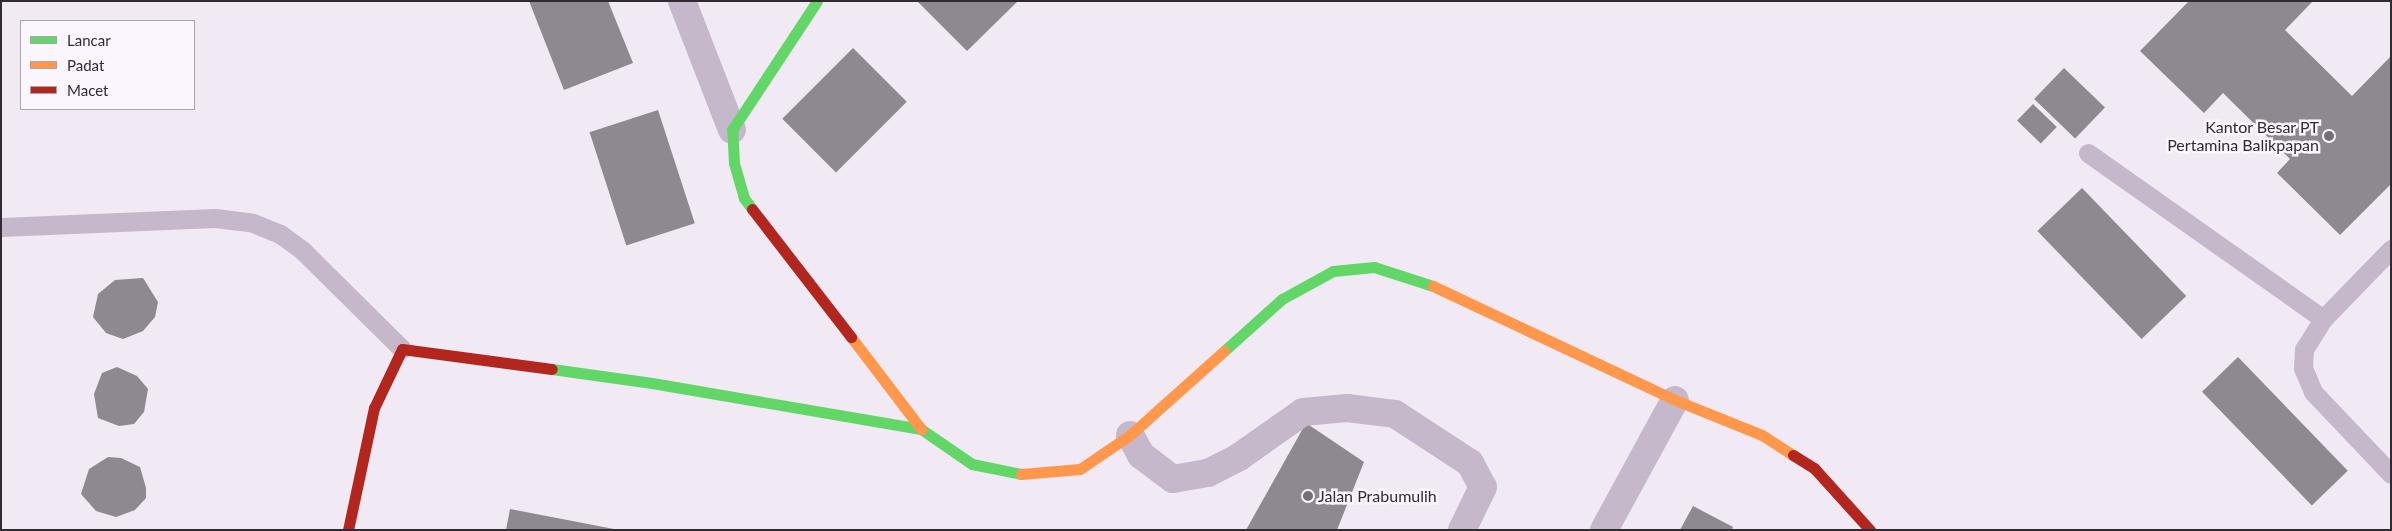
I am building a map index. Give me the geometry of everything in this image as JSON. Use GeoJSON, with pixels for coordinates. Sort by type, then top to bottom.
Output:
{"type":"FeatureCollection","features":[{"type":"Feature","properties":{"kind":"street"},"geometry":{"type":"LineString","coordinates":[[682,1],[732,130],[734,162],[744,198],[921,430],[972,464],[1015,475],[1080,469],[1130,435],[1282,299],[1333,271],[1374,267],[1423,281],[1675,400],[1762,435],[1814,468],[1870,530]]}},
{"type":"Feature","properties":{"kind":"street"},"geometry":{"type":"LineString","coordinates":[[732,130],[817,1]]}},
{"type":"Feature","properties":{"kind":"street"},"geometry":{"type":"LineString","coordinates":[[348,530],[374,408],[402,349],[652,383],[921,430]]}},
{"type":"Feature","properties":{"kind":"street"},"geometry":{"type":"LineString","coordinates":[[1604,530],[1675,400]]}},
{"type":"Feature","properties":{"kind":"street"},"geometry":{"type":"LineString","coordinates":[[1130,435],[1141,455],[1173,479],[1208,473],[1239,457],[1303,412],[1347,408],[1395,414],[1470,462],[1483,487],[1462,530]]}},
{"type":"Feature","properties":{"kind":"lane"},"geometry":{"type":"LineString","coordinates":[[2088,153],[2323,319]]}},
{"type":"Feature","properties":{"kind":"lane"},"geometry":{"type":"LineString","coordinates":[[1,227],[215,218],[253,223],[280,234],[303,250],[402,349]]}},
{"type":"Feature","properties":{"kind":"lane"},"geometry":{"type":"LineString","coordinates":[[2391,249],[2323,319],[2304,349],[2303,368],[2312,392],[2391,474]]}},
{"type":"Feature","properties":{"kind":"building"},"geometry":{"type":"Polygon","coordinates":[[[529,1],[608,1],[633,63],[564,90],[529,1]]]}},
{"type":"Feature","properties":{"kind":"building"},"geometry":{"type":"Polygon","coordinates":[[[917,1],[1018,1],[967,51],[917,1]]]}},
{"type":"Feature","properties":{"kind":"building","name":"Kantor Besar PT Pertamina Balikpapan"},"geometry":{"type":"Polygon","coordinates":[[[2189,1],[2313,1],[2285,30],[2352,96],[2391,56],[2391,184],[2340,235],[2277,173],[2290,159],[2223,93],[2204,113],[2140,51],[2189,1]]]}},
{"type":"Feature","properties":{"kind":"building"},"geometry":{"type":"Polygon","coordinates":[[[853,48],[907,102],[836,172],[782,119],[853,48]]]}},
{"type":"Feature","properties":{"kind":"building"},"geometry":{"type":"Polygon","coordinates":[[[2064,68],[2105,108],[2075,139],[2034,99],[2064,68]]]}},
{"type":"Feature","properties":{"kind":"building"},"geometry":{"type":"Polygon","coordinates":[[[2033,104],[2057,127],[2041,143],[2017,121],[2033,104]]]}},
{"type":"Feature","properties":{"kind":"building"},"geometry":{"type":"Polygon","coordinates":[[[658,110],[695,223],[626,245],[590,132],[658,110]]]}},
{"type":"Feature","properties":{"kind":"building"},"geometry":{"type":"Polygon","coordinates":[[[2082,188],[2186,296],[2142,339],[2037,231],[2082,188]]]}},
{"type":"Feature","properties":{"kind":"building"},"geometry":{"type":"Polygon","coordinates":[[[143,278],[158,302],[155,317],[143,331],[123,339],[106,333],[93,317],[98,294],[115,280],[143,278]]]}},
{"type":"Feature","properties":{"kind":"building"},"geometry":{"type":"Polygon","coordinates":[[[2238,357],[2348,471],[2312,505],[2202,392],[2238,357]]]}},
{"type":"Feature","properties":{"kind":"building"},"geometry":{"type":"Polygon","coordinates":[[[117,367],[137,376],[148,389],[144,412],[134,424],[119,426],[98,418],[94,394],[102,373],[117,367]]]}},
{"type":"Feature","properties":{"kind":"building","name":"Jalan Prabumulih"},"geometry":{"type":"Polygon","coordinates":[[[1306,423],[1364,462],[1337,530],[1246,530],[1306,423]]]}},
{"type":"Feature","properties":{"kind":"building"},"geometry":{"type":"Polygon","coordinates":[[[108,457],[121,458],[140,467],[146,488],[146,498],[135,510],[116,517],[96,511],[81,494],[89,469],[108,457]]]}},
{"type":"Feature","properties":{"kind":"building"},"geometry":{"type":"Polygon","coordinates":[[[1693,506],[1733,527],[1732,530],[1680,530],[1693,506]]]}},
{"type":"Feature","properties":{"kind":"building"},"geometry":{"type":"Polygon","coordinates":[[[510,509],[614,529],[614,530],[506,530],[510,509]]]}},
{"type":"Feature","properties":{"kind":"traffic: fast"},"geometry":{"type":"LineString","coordinates":[[752,209],[744,198],[734,163],[732,130],[817,1]]}},
{"type":"Feature","properties":{"kind":"traffic: fast"},"geometry":{"type":"LineString","coordinates":[[1224,351],[1282,299],[1333,271],[1374,267],[1433,286]]}},
{"type":"Feature","properties":{"kind":"traffic: fast"},"geometry":{"type":"LineString","coordinates":[[552,369],[652,383],[921,429],[972,464],[1021,474]]}},
{"type":"Feature","properties":{"kind":"traffic: slow"},"geometry":{"type":"LineString","coordinates":[[1433,286],[1675,400],[1762,435],[1793,455]]}},
{"type":"Feature","properties":{"kind":"traffic: slow"},"geometry":{"type":"LineString","coordinates":[[851,337],[921,429]]}},
{"type":"Feature","properties":{"kind":"traffic: slow"},"geometry":{"type":"LineString","coordinates":[[1021,474],[1080,469],[1130,435],[1224,351]]}},
{"type":"Feature","properties":{"kind":"traffic: jam"},"geometry":{"type":"LineString","coordinates":[[752,209],[851,337]]}},
{"type":"Feature","properties":{"kind":"traffic: jam"},"geometry":{"type":"LineString","coordinates":[[348,530],[374,408],[402,349],[552,369]]}},
{"type":"Feature","properties":{"kind":"traffic: jam"},"geometry":{"type":"LineString","coordinates":[[1793,455],[1814,468],[1870,530]]}},
{"type":"Feature","properties":{"kind":"place","name":"Kantor Besar PT Pertamina Balikpapan"},"geometry":{"type":"Point","coordinates":[2329,136]}},
{"type":"Feature","properties":{"kind":"place","name":"Jalan Prabumulih"},"geometry":{"type":"Point","coordinates":[1308,496]}}]}
